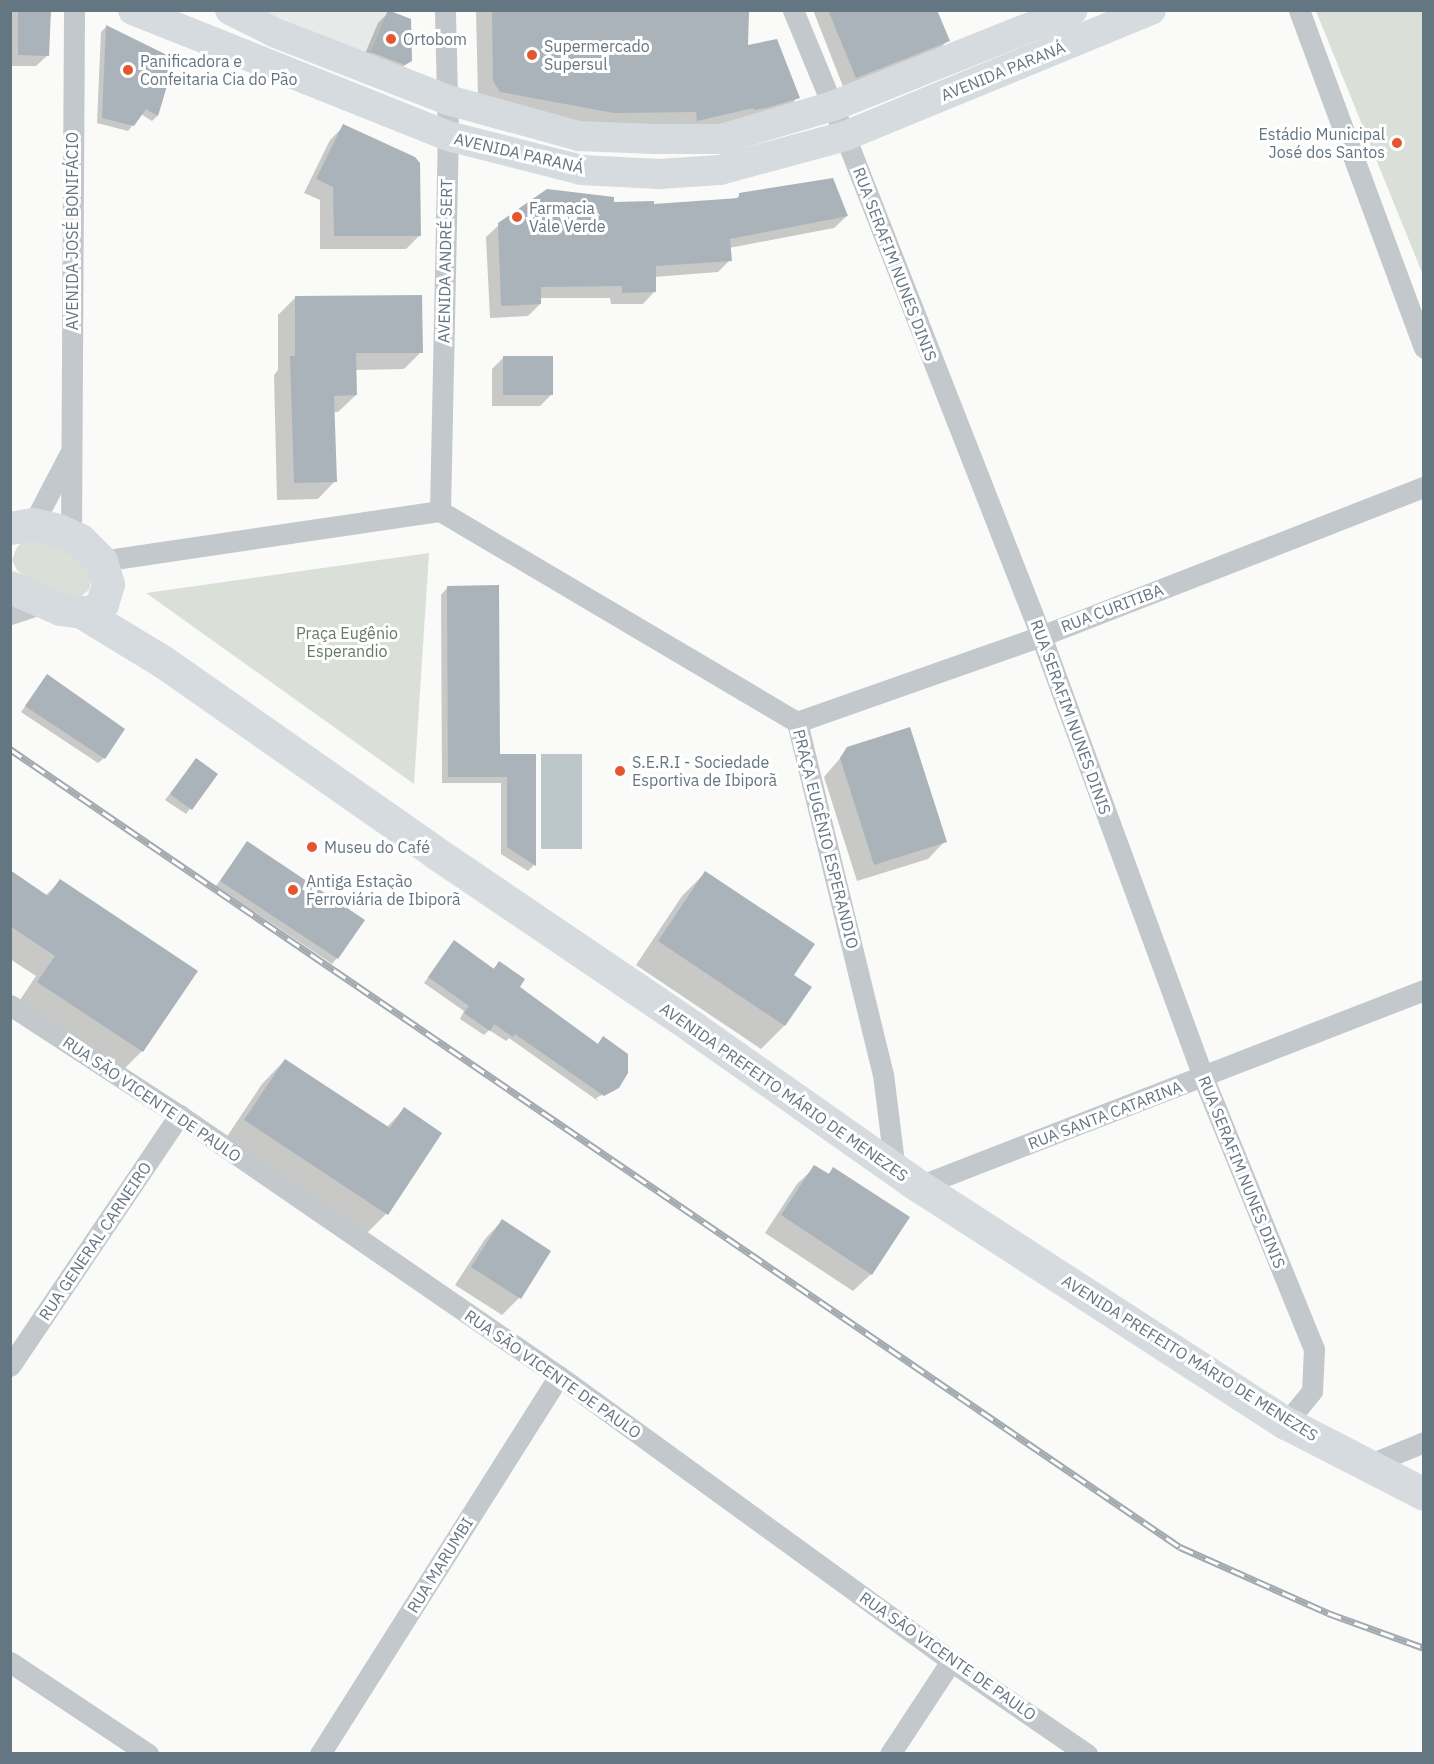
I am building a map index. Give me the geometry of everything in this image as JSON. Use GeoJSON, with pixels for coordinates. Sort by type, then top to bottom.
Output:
{"type":"FeatureCollection","features":[{"type":"Feature","properties":{"kind":"main road","name":"AVENIDA PARANÁ"},"geometry":{"type":"LineString","coordinates":[[133,10],[448,136],[581,170],[659,174],[720,170],[845,136],[1151,10]]}},
{"type":"Feature","properties":{"kind":"main road","name":"AVENIDA PARANÁ"},"geometry":{"type":"LineString","coordinates":[[230,10],[276,33],[448,100],[579,136],[654,139],[721,139],[833,106],[1073,10]]}},
{"type":"Feature","properties":{"kind":"main road"},"geometry":{"type":"LineString","coordinates":[[263,63],[276,33]]}},
{"type":"Feature","properties":{"kind":"main road"},"geometry":{"type":"LineString","coordinates":[[22,526],[71,535],[92,549],[101,561],[108,584],[95,603]]}},
{"type":"Feature","properties":{"kind":"main road","name":"AVENIDA PREFEITO MÁRIO DE MENEZES"},"geometry":{"type":"LineString","coordinates":[[10,586],[44,603],[95,603],[162,660],[423,845],[694,1028],[907,1178],[1286,1423],[1424,1494]]}},
{"type":"Feature","properties":{"kind":"street","name":"AVENIDA JOSÉ BONIFÁCIO"},"geometry":{"type":"LineString","coordinates":[[71,535],[74,10]]}},
{"type":"Feature","properties":{"kind":"street","name":"AVENIDA ANDRÉ SERT"},"geometry":{"type":"LineString","coordinates":[[440,511],[448,136],[445,10]]}},
{"type":"Feature","properties":{"kind":"street","name":"RUA SERAFIM NUNES DINIS"},"geometry":{"type":"LineString","coordinates":[[793,10],[845,136],[1041,636],[1203,1077],[1314,1350],[1312,1390],[1286,1423]]}},
{"type":"Feature","properties":{"kind":"street"},"geometry":{"type":"LineString","coordinates":[[1299,10],[1424,348]]}},
{"type":"Feature","properties":{"kind":"street"},"geometry":{"type":"LineString","coordinates":[[22,526],[71,452]]}},
{"type":"Feature","properties":{"kind":"street","name":"RUA CURITIBA"},"geometry":{"type":"LineString","coordinates":[[797,722],[1041,636],[1424,486]]}},
{"type":"Feature","properties":{"kind":"street"},"geometry":{"type":"LineString","coordinates":[[101,561],[440,511]]}},
{"type":"Feature","properties":{"kind":"street","name":"PRAÇA EUGÊNIO ESPERANDIO"},"geometry":{"type":"LineString","coordinates":[[440,511],[797,722],[907,1178]]}},
{"type":"Feature","properties":{"kind":"street"},"geometry":{"type":"LineString","coordinates":[[10,614],[44,603]]}},
{"type":"Feature","properties":{"kind":"street","name":"RUA SANTA CATARINA"},"geometry":{"type":"LineString","coordinates":[[907,1178],[1203,1077],[1424,990]]}},
{"type":"Feature","properties":{"kind":"street","name":"RUA SÃO VICENTE DE PAULO"},"geometry":{"type":"LineString","coordinates":[[10,1005],[179,1115],[559,1376],[951,1661],[1087,1754]]}},
{"type":"Feature","properties":{"kind":"street","name":"RUA GENERAL CARNEIRO"},"geometry":{"type":"LineString","coordinates":[[10,1366],[179,1115]]}},
{"type":"Feature","properties":{"kind":"street","name":"RUA MARUMBI"},"geometry":{"type":"LineString","coordinates":[[320,1754],[559,1376]]}},
{"type":"Feature","properties":{"kind":"street"},"geometry":{"type":"LineString","coordinates":[[1368,1465],[1424,1442]]}},
{"type":"Feature","properties":{"kind":"street"},"geometry":{"type":"LineString","coordinates":[[890,1754],[951,1661]]}},
{"type":"Feature","properties":{"kind":"street"},"geometry":{"type":"LineString","coordinates":[[10,1662],[148,1754]]}},
{"type":"Feature","properties":{"kind":"shaded area"},"geometry":{"type":"Polygon","coordinates":[[[264,11],[388,11],[370,56],[264,11]]]}},
{"type":"Feature","properties":{"kind":"shaded area"},"geometry":{"type":"Polygon","coordinates":[[[541,754],[582,754],[582,849],[541,849],[541,754]]]}},
{"type":"Feature","properties":{"kind":"green space","name":"Estádio Municipal José dos Santos"},"geometry":{"type":"Polygon","coordinates":[[[1316,11],[1423,11],[1423,275],[1316,11]]]}},
{"type":"Feature","properties":{"kind":"green space"},"geometry":{"type":"Polygon","coordinates":[[[39,538],[69,545],[92,577],[89,590],[80,597],[72,598],[25,578],[17,570],[12,560],[16,549],[22,541],[39,538]]]}},
{"type":"Feature","properties":{"kind":"green space","name":"Praça Eugênio Esperandio"},"geometry":{"type":"Polygon","coordinates":[[[429,553],[414,784],[146,593],[429,553]]]}},
{"type":"Feature","properties":{"kind":"building"},"geometry":{"type":"Polygon","coordinates":[[[18,10],[51,10],[49,56],[18,55],[18,10]]]}},
{"type":"Feature","properties":{"kind":"building"},"geometry":{"type":"Polygon","coordinates":[[[388,10],[411,19],[412,61],[405,65],[371,52],[388,10]]]}},
{"type":"Feature","properties":{"kind":"building"},"geometry":{"type":"Polygon","coordinates":[[[492,10],[749,12],[748,45],[777,39],[800,98],[766,108],[754,110],[753,108],[697,121],[696,112],[614,113],[500,92],[493,81],[492,10]]]}},
{"type":"Feature","properties":{"kind":"building"},"geometry":{"type":"Polygon","coordinates":[[[828,10],[937,10],[950,41],[856,78],[828,10]]]}},
{"type":"Feature","properties":{"kind":"building"},"geometry":{"type":"Polygon","coordinates":[[[106,25],[175,59],[158,116],[146,109],[134,126],[102,118],[106,25]]]}},
{"type":"Feature","properties":{"kind":"building"},"geometry":{"type":"Polygon","coordinates":[[[343,124],[415,157],[420,163],[421,236],[334,236],[333,187],[316,179],[343,124]]]}},
{"type":"Feature","properties":{"kind":"building"},"geometry":{"type":"Polygon","coordinates":[[[833,178],[848,216],[730,239],[732,261],[656,266],[656,292],[622,293],[622,286],[541,287],[541,304],[501,306],[498,223],[547,189],[614,197],[614,202],[654,201],[654,204],[739,198],[739,193],[833,178]]]}},
{"type":"Feature","properties":{"kind":"building"},"geometry":{"type":"Polygon","coordinates":[[[422,295],[423,353],[356,353],[357,395],[334,396],[337,482],[294,483],[290,356],[295,356],[295,296],[422,295]]]}},
{"type":"Feature","properties":{"kind":"building"},"geometry":{"type":"Polygon","coordinates":[[[503,356],[553,356],[553,395],[503,395],[503,356]]]}},
{"type":"Feature","properties":{"kind":"building"},"geometry":{"type":"Polygon","coordinates":[[[499,585],[500,754],[536,754],[536,866],[507,847],[507,777],[448,777],[447,586],[499,585]]]}},
{"type":"Feature","properties":{"kind":"building"},"geometry":{"type":"Polygon","coordinates":[[[47,674],[125,729],[105,759],[25,706],[47,674]]]}},
{"type":"Feature","properties":{"kind":"building"},"geometry":{"type":"Polygon","coordinates":[[[910,727],[947,842],[874,865],[840,758],[847,747],[910,727]]]}},
{"type":"Feature","properties":{"kind":"building"},"geometry":{"type":"Polygon","coordinates":[[[196,758],[218,774],[192,810],[170,794],[196,758]]]}},
{"type":"Feature","properties":{"kind":"building"},"geometry":{"type":"Polygon","coordinates":[[[247,841],[365,920],[338,959],[220,881],[247,841]]]}},
{"type":"Feature","properties":{"kind":"building"},"geometry":{"type":"Polygon","coordinates":[[[10,870],[48,896],[60,879],[198,971],[143,1052],[37,982],[55,956],[10,926],[10,870]]]}},
{"type":"Feature","properties":{"kind":"building"},"geometry":{"type":"Polygon","coordinates":[[[705,871],[815,944],[794,975],[812,987],[785,1026],[658,941],[705,871]]]}},
{"type":"Feature","properties":{"kind":"building"},"geometry":{"type":"Polygon","coordinates":[[[454,940],[494,969],[499,961],[525,979],[520,987],[598,1044],[603,1036],[628,1054],[628,1073],[619,1088],[604,1096],[515,1034],[513,1037],[494,1024],[490,1031],[464,1013],[469,1006],[428,977],[454,940]]]}},
{"type":"Feature","properties":{"kind":"building"},"geometry":{"type":"Polygon","coordinates":[[[285,1059],[390,1128],[404,1107],[442,1133],[388,1215],[244,1120],[285,1059]]]}},
{"type":"Feature","properties":{"kind":"building"},"geometry":{"type":"Polygon","coordinates":[[[814,1165],[829,1174],[833,1167],[910,1217],[872,1275],[781,1215],[814,1165]]]}},
{"type":"Feature","properties":{"kind":"building"},"geometry":{"type":"Polygon","coordinates":[[[502,1219],[551,1251],[521,1299],[471,1267],[502,1219]]]}},
{"type":"Feature","properties":{"kind":"railway"},"geometry":{"type":"LineString","coordinates":[[10,749],[1180,1547],[1328,1613],[1424,1648]]}},
{"type":"Feature","properties":{"kind":"place","name":"Ortobom"},"geometry":{"type":"Point","coordinates":[391,39]}},
{"type":"Feature","properties":{"kind":"place","name":"Supermercado Supersul"},"geometry":{"type":"Point","coordinates":[532,55]}},
{"type":"Feature","properties":{"kind":"place","name":"Panificadora e Confeitaria Cia do Pão"},"geometry":{"type":"Point","coordinates":[128,70]}},
{"type":"Feature","properties":{"kind":"place","name":"Estádio Municipal José dos Santos"},"geometry":{"type":"Point","coordinates":[1397,143]}},
{"type":"Feature","properties":{"kind":"place","name":"Farmacia Vale Verde"},"geometry":{"type":"Point","coordinates":[517,217]}},
{"type":"Feature","properties":{"kind":"place","name":"S.E.R.I - Sociedade Esportiva de Ibiporã"},"geometry":{"type":"Point","coordinates":[620,771]}},
{"type":"Feature","properties":{"kind":"place","name":"Museu do Café"},"geometry":{"type":"Point","coordinates":[312,847]}},
{"type":"Feature","properties":{"kind":"place","name":"Antiga Estação Ferroviária de Ibiporã"},"geometry":{"type":"Point","coordinates":[293,890]}}]}
